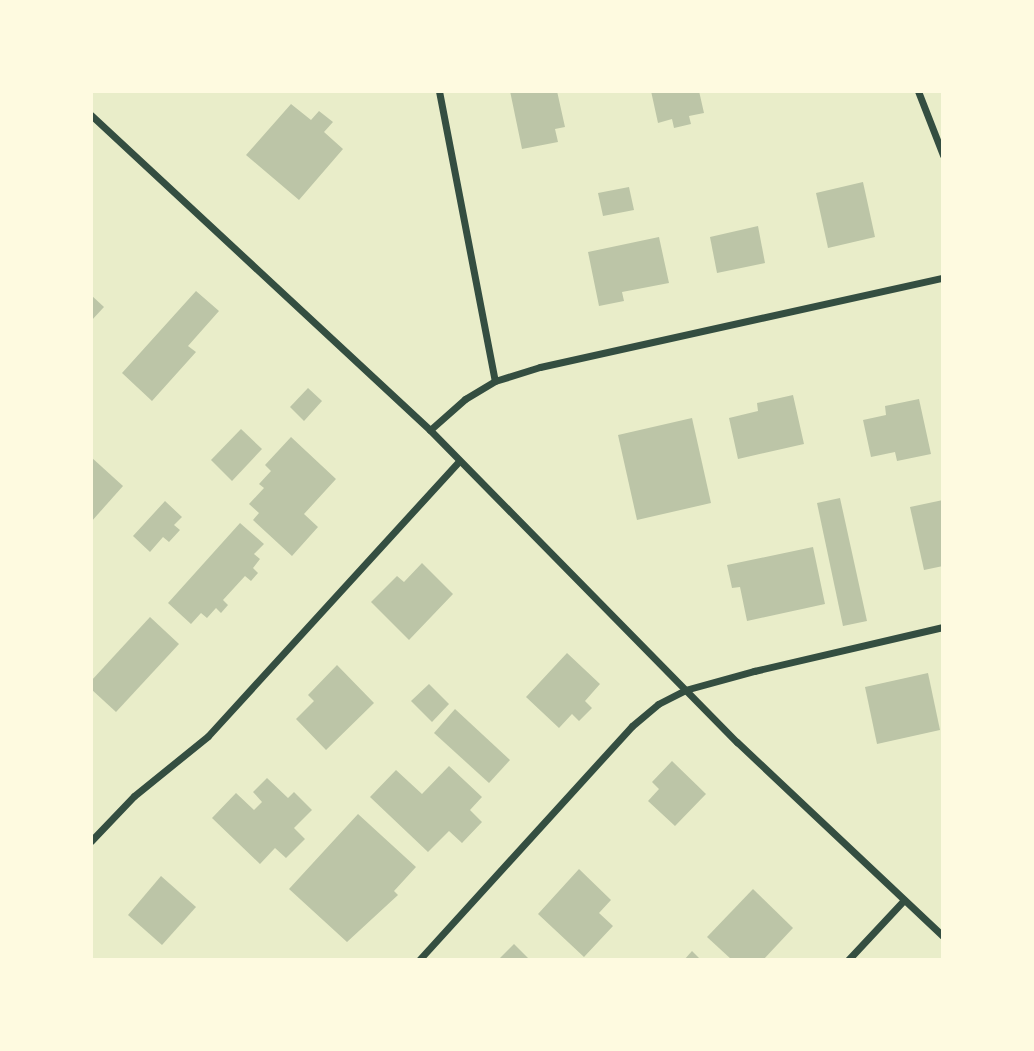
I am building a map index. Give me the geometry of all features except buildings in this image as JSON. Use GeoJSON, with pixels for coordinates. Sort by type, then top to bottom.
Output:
{"type":"FeatureCollection","features":[{"type":"Feature","properties":{"kind":"street"},"geometry":{"type":"LineString","coordinates":[[439,91],[495,381]]}},
{"type":"Feature","properties":{"kind":"street"},"geometry":{"type":"LineString","coordinates":[[918,91],[943,155]]}},
{"type":"Feature","properties":{"kind":"street"},"geometry":{"type":"LineString","coordinates":[[91,115],[430,430],[458,462],[685,690],[943,936]]}},
{"type":"Feature","properties":{"kind":"street"},"geometry":{"type":"LineString","coordinates":[[430,430],[465,399],[495,381],[540,367],[943,278]]}},
{"type":"Feature","properties":{"kind":"street"},"geometry":{"type":"LineString","coordinates":[[91,841],[135,796],[208,736],[458,462]]}},
{"type":"Feature","properties":{"kind":"street"},"geometry":{"type":"LineString","coordinates":[[419,960],[632,726],[658,704],[685,690],[943,627]]}},
{"type":"Feature","properties":{"kind":"street"},"geometry":{"type":"LineString","coordinates":[[848,960],[904,900]]}}]}
